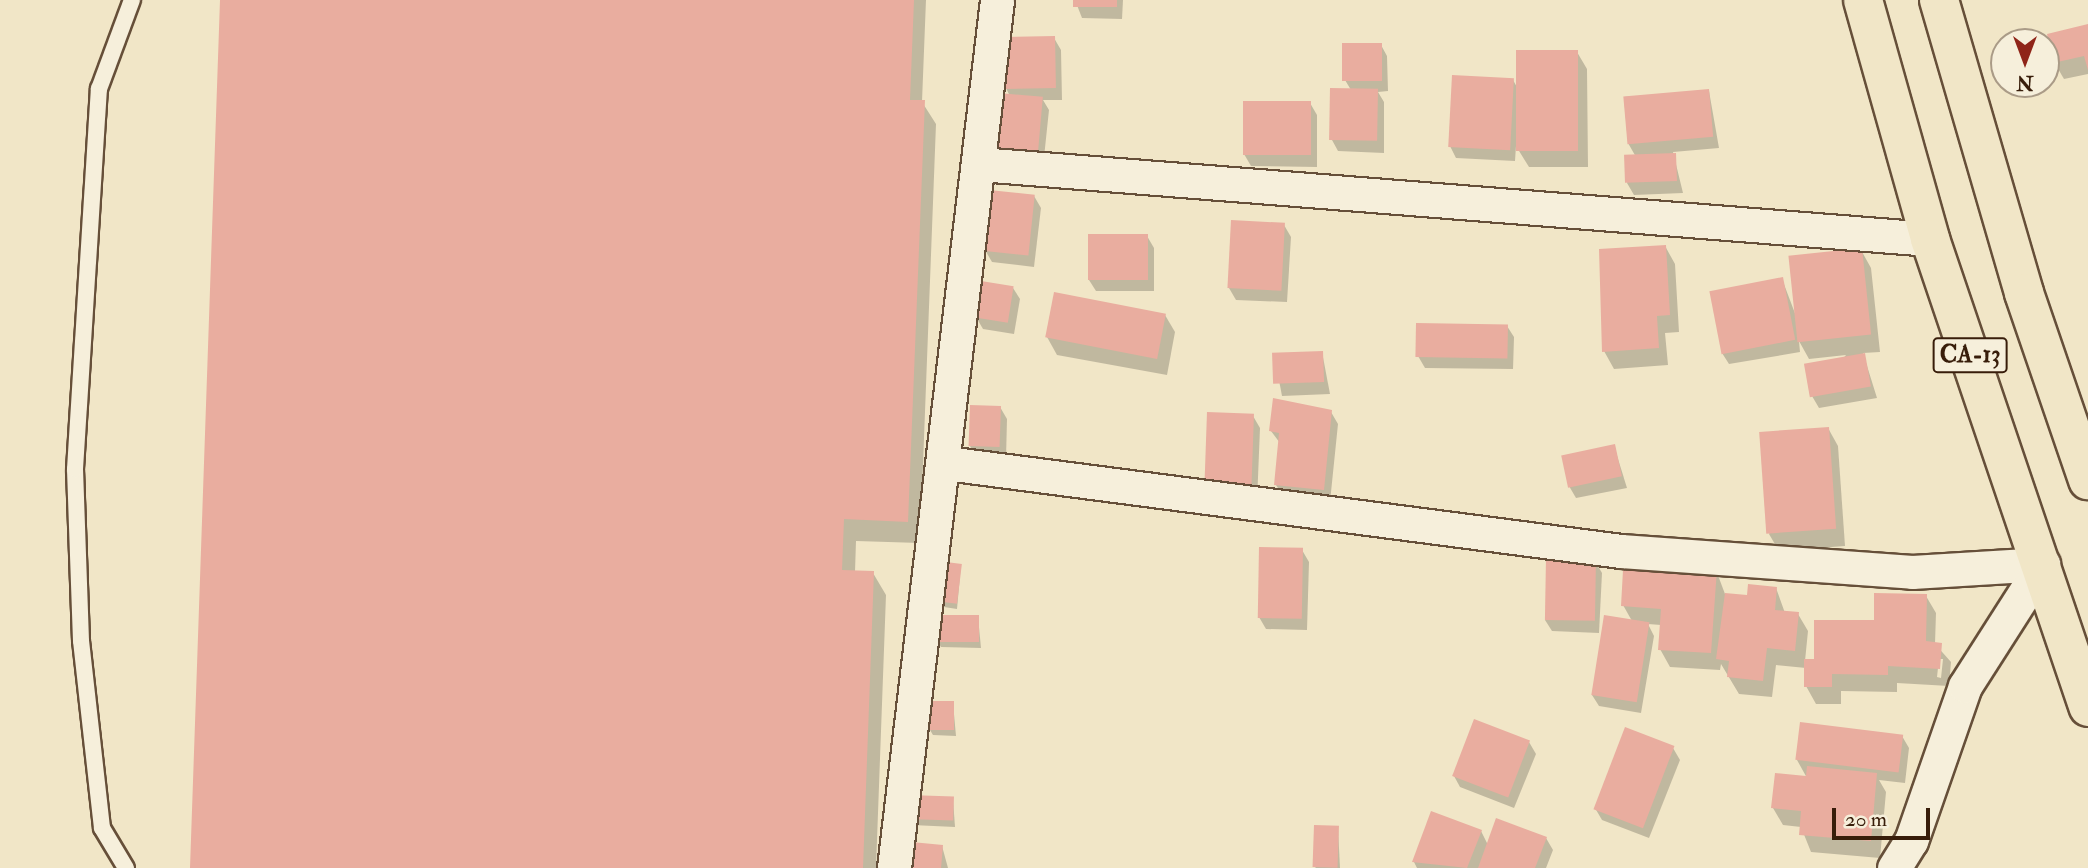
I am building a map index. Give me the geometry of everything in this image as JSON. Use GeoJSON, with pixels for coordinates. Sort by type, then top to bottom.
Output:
{"type":"FeatureCollection","features":[{"type":"Feature","properties":{"kind":"highway","name":"CA-13"},"geometry":{"type":"LineString","coordinates":[[1863,0],[1930,239],[2043,564],[2088,707]]}},
{"type":"Feature","properties":{"kind":"highway","name":"CA-13"},"geometry":{"type":"LineString","coordinates":[[1939,0],[2024,293],[2088,480]]}},
{"type":"Feature","properties":{"kind":"street"},"geometry":{"type":"LineString","coordinates":[[894,868],[946,463],[998,0]]}},
{"type":"Feature","properties":{"kind":"street"},"geometry":{"type":"LineString","coordinates":[[979,164],[1930,239]]}},
{"type":"Feature","properties":{"kind":"street"},"geometry":{"type":"LineString","coordinates":[[946,463],[1620,551],[1912,572],[2043,564]]}},
{"type":"Feature","properties":{"kind":"street"},"geometry":{"type":"LineString","coordinates":[[1894,868],[1911,841],[1965,686],[2043,564]]}},
{"type":"Feature","properties":{"kind":"lane"},"geometry":{"type":"LineString","coordinates":[[126,868],[102,828],[80,641],[75,469],[99,89],[132,0]]}},
{"type":"Feature","properties":{"kind":"building"},"geometry":{"type":"Polygon","coordinates":[[[220,0],[914,0],[910,100],[925,100],[908,522],[844,519],[842,570],[874,571],[863,868],[190,868],[220,0]]]}},
{"type":"Feature","properties":{"kind":"building"},"geometry":{"type":"Polygon","coordinates":[[[1073,0],[1117,0],[1117,7],[1073,7],[1073,0]]]}},
{"type":"Feature","properties":{"kind":"building"},"geometry":{"type":"Polygon","coordinates":[[[2088,24],[2088,70],[2084,56],[2060,61],[2060,31],[2088,24]]]}},
{"type":"Feature","properties":{"kind":"building"},"geometry":{"type":"Polygon","coordinates":[[[1055,36],[1056,88],[1005,89],[1004,37],[1055,36]]]}},
{"type":"Feature","properties":{"kind":"building"},"geometry":{"type":"Polygon","coordinates":[[[1342,43],[1382,43],[1382,81],[1342,81],[1342,43]]]}},
{"type":"Feature","properties":{"kind":"building"},"geometry":{"type":"Polygon","coordinates":[[[1516,50],[1578,50],[1578,151],[1516,151],[1516,50]]]}},
{"type":"Feature","properties":{"kind":"building"},"geometry":{"type":"Polygon","coordinates":[[[1452,75],[1514,78],[1510,150],[1448,147],[1452,75]]]}},
{"type":"Feature","properties":{"kind":"building"},"geometry":{"type":"Polygon","coordinates":[[[1330,88],[1378,89],[1377,141],[1329,140],[1330,88]]]}},
{"type":"Feature","properties":{"kind":"building"},"geometry":{"type":"Polygon","coordinates":[[[1709,89],[1713,137],[1628,144],[1623,96],[1709,89]]]}},
{"type":"Feature","properties":{"kind":"building"},"geometry":{"type":"Polygon","coordinates":[[[999,93],[1043,97],[1038,156],[994,152],[999,93]]]}},
{"type":"Feature","properties":{"kind":"building"},"geometry":{"type":"Polygon","coordinates":[[[1243,101],[1311,101],[1311,155],[1243,155],[1243,101]]]}},
{"type":"Feature","properties":{"kind":"building"},"geometry":{"type":"Polygon","coordinates":[[[1676,153],[1677,181],[1625,183],[1624,155],[1676,153]]]}},
{"type":"Feature","properties":{"kind":"building"},"geometry":{"type":"Polygon","coordinates":[[[989,190],[1035,195],[1028,255],[983,251],[989,190]]]}},
{"type":"Feature","properties":{"kind":"building"},"geometry":{"type":"Polygon","coordinates":[[[1231,220],[1285,223],[1281,291],[1227,288],[1231,220]]]}},
{"type":"Feature","properties":{"kind":"building"},"geometry":{"type":"Polygon","coordinates":[[[1088,234],[1148,234],[1148,280],[1088,280],[1088,234]]]}},
{"type":"Feature","properties":{"kind":"building"},"geometry":{"type":"Polygon","coordinates":[[[1666,245],[1670,315],[1657,316],[1659,348],[1602,352],[1599,249],[1666,245]]]}},
{"type":"Feature","properties":{"kind":"building"},"geometry":{"type":"Polygon","coordinates":[[[1862,248],[1871,335],[1797,342],[1788,256],[1862,248]]]}},
{"type":"Feature","properties":{"kind":"building"},"geometry":{"type":"Polygon","coordinates":[[[1783,277],[1795,340],[1722,354],[1709,291],[1783,277]]]}},
{"type":"Feature","properties":{"kind":"building"},"geometry":{"type":"Polygon","coordinates":[[[981,281],[1014,286],[1008,323],[975,318],[981,281]]]}},
{"type":"Feature","properties":{"kind":"building"},"geometry":{"type":"Polygon","coordinates":[[[1054,292],[1166,314],[1157,359],[1045,337],[1054,292]]]}},
{"type":"Feature","properties":{"kind":"building"},"geometry":{"type":"Polygon","coordinates":[[[1416,323],[1508,325],[1507,359],[1415,357],[1416,323]]]}},
{"type":"Feature","properties":{"kind":"building"},"geometry":{"type":"Polygon","coordinates":[[[1323,351],[1324,382],[1273,384],[1272,353],[1323,351]]]}},
{"type":"Feature","properties":{"kind":"building"},"geometry":{"type":"Polygon","coordinates":[[[1865,353],[1871,386],[1810,397],[1804,364],[1865,353]]]}},
{"type":"Feature","properties":{"kind":"building"},"geometry":{"type":"Polygon","coordinates":[[[1273,398],[1332,410],[1324,490],[1274,485],[1279,433],[1269,431],[1273,398]]]}},
{"type":"Feature","properties":{"kind":"building"},"geometry":{"type":"Polygon","coordinates":[[[970,405],[1001,406],[1000,447],[969,446],[970,405]]]}},
{"type":"Feature","properties":{"kind":"building"},"geometry":{"type":"Polygon","coordinates":[[[1207,412],[1254,414],[1251,491],[1204,489],[1207,412]]]}},
{"type":"Feature","properties":{"kind":"building"},"geometry":{"type":"Polygon","coordinates":[[[1829,427],[1836,529],[1766,534],[1759,432],[1829,427]]]}},
{"type":"Feature","properties":{"kind":"building"},"geometry":{"type":"Polygon","coordinates":[[[1615,444],[1622,476],[1568,488],[1561,455],[1615,444]]]}},
{"type":"Feature","properties":{"kind":"building"},"geometry":{"type":"Polygon","coordinates":[[[1259,547],[1303,548],[1302,619],[1258,618],[1259,547]]]}},
{"type":"Feature","properties":{"kind":"building"},"geometry":{"type":"Polygon","coordinates":[[[1546,558],[1596,559],[1595,621],[1545,620],[1546,558]]]}},
{"type":"Feature","properties":{"kind":"building"},"geometry":{"type":"Polygon","coordinates":[[[946,562],[962,564],[957,604],[941,602],[946,562]]]}},
{"type":"Feature","properties":{"kind":"building"},"geometry":{"type":"Polygon","coordinates":[[[1665,565],[1717,569],[1711,653],[1658,650],[1661,609],[1621,606],[1623,570],[1664,572],[1665,565]]]}},
{"type":"Feature","properties":{"kind":"building"},"geometry":{"type":"Polygon","coordinates":[[[1748,584],[1777,587],[1775,610],[1799,612],[1795,651],[1767,648],[1763,681],[1727,677],[1729,661],[1716,659],[1725,593],[1747,595],[1748,584]]]}},
{"type":"Feature","properties":{"kind":"building"},"geometry":{"type":"Polygon","coordinates":[[[1874,593],[1927,594],[1926,641],[1942,643],[1940,669],[1888,666],[1888,675],[1832,674],[1832,687],[1804,687],[1804,659],[1814,659],[1814,620],[1874,620],[1874,593]]]}},
{"type":"Feature","properties":{"kind":"building"},"geometry":{"type":"Polygon","coordinates":[[[937,615],[979,615],[979,642],[937,642],[937,615]]]}},
{"type":"Feature","properties":{"kind":"building"},"geometry":{"type":"Polygon","coordinates":[[[1604,615],[1649,622],[1637,702],[1591,695],[1604,615]]]}},
{"type":"Feature","properties":{"kind":"building"},"geometry":{"type":"Polygon","coordinates":[[[928,701],[954,701],[954,730],[928,730],[928,701]]]}},
{"type":"Feature","properties":{"kind":"building"},"geometry":{"type":"Polygon","coordinates":[[[1474,719],[1530,741],[1508,797],[1452,776],[1474,719]]]}},
{"type":"Feature","properties":{"kind":"building"},"geometry":{"type":"Polygon","coordinates":[[[1800,722],[1903,735],[1899,772],[1795,760],[1800,722]]]}},
{"type":"Feature","properties":{"kind":"building"},"geometry":{"type":"Polygon","coordinates":[[[1625,727],[1674,746],[1643,828],[1593,809],[1625,727]]]}},
{"type":"Feature","properties":{"kind":"building"},"geometry":{"type":"Polygon","coordinates":[[[1807,766],[1877,773],[1871,841],[1799,835],[1801,811],[1771,808],[1775,773],[1806,776],[1807,766]]]}},
{"type":"Feature","properties":{"kind":"building"},"geometry":{"type":"Polygon","coordinates":[[[908,795],[954,797],[953,821],[907,819],[908,795]]]}},
{"type":"Feature","properties":{"kind":"building"},"geometry":{"type":"Polygon","coordinates":[[[1431,811],[1482,830],[1467,868],[1412,862],[1431,811]]]}},
{"type":"Feature","properties":{"kind":"building"},"geometry":{"type":"Polygon","coordinates":[[[1496,818],[1547,837],[1535,868],[1478,868],[1496,818]]]}},
{"type":"Feature","properties":{"kind":"building"},"geometry":{"type":"Polygon","coordinates":[[[1314,825],[1339,826],[1338,868],[1313,867],[1314,825]]]}},
{"type":"Feature","properties":{"kind":"building"},"geometry":{"type":"Polygon","coordinates":[[[901,841],[943,845],[941,868],[899,868],[901,841]]]}}]}
